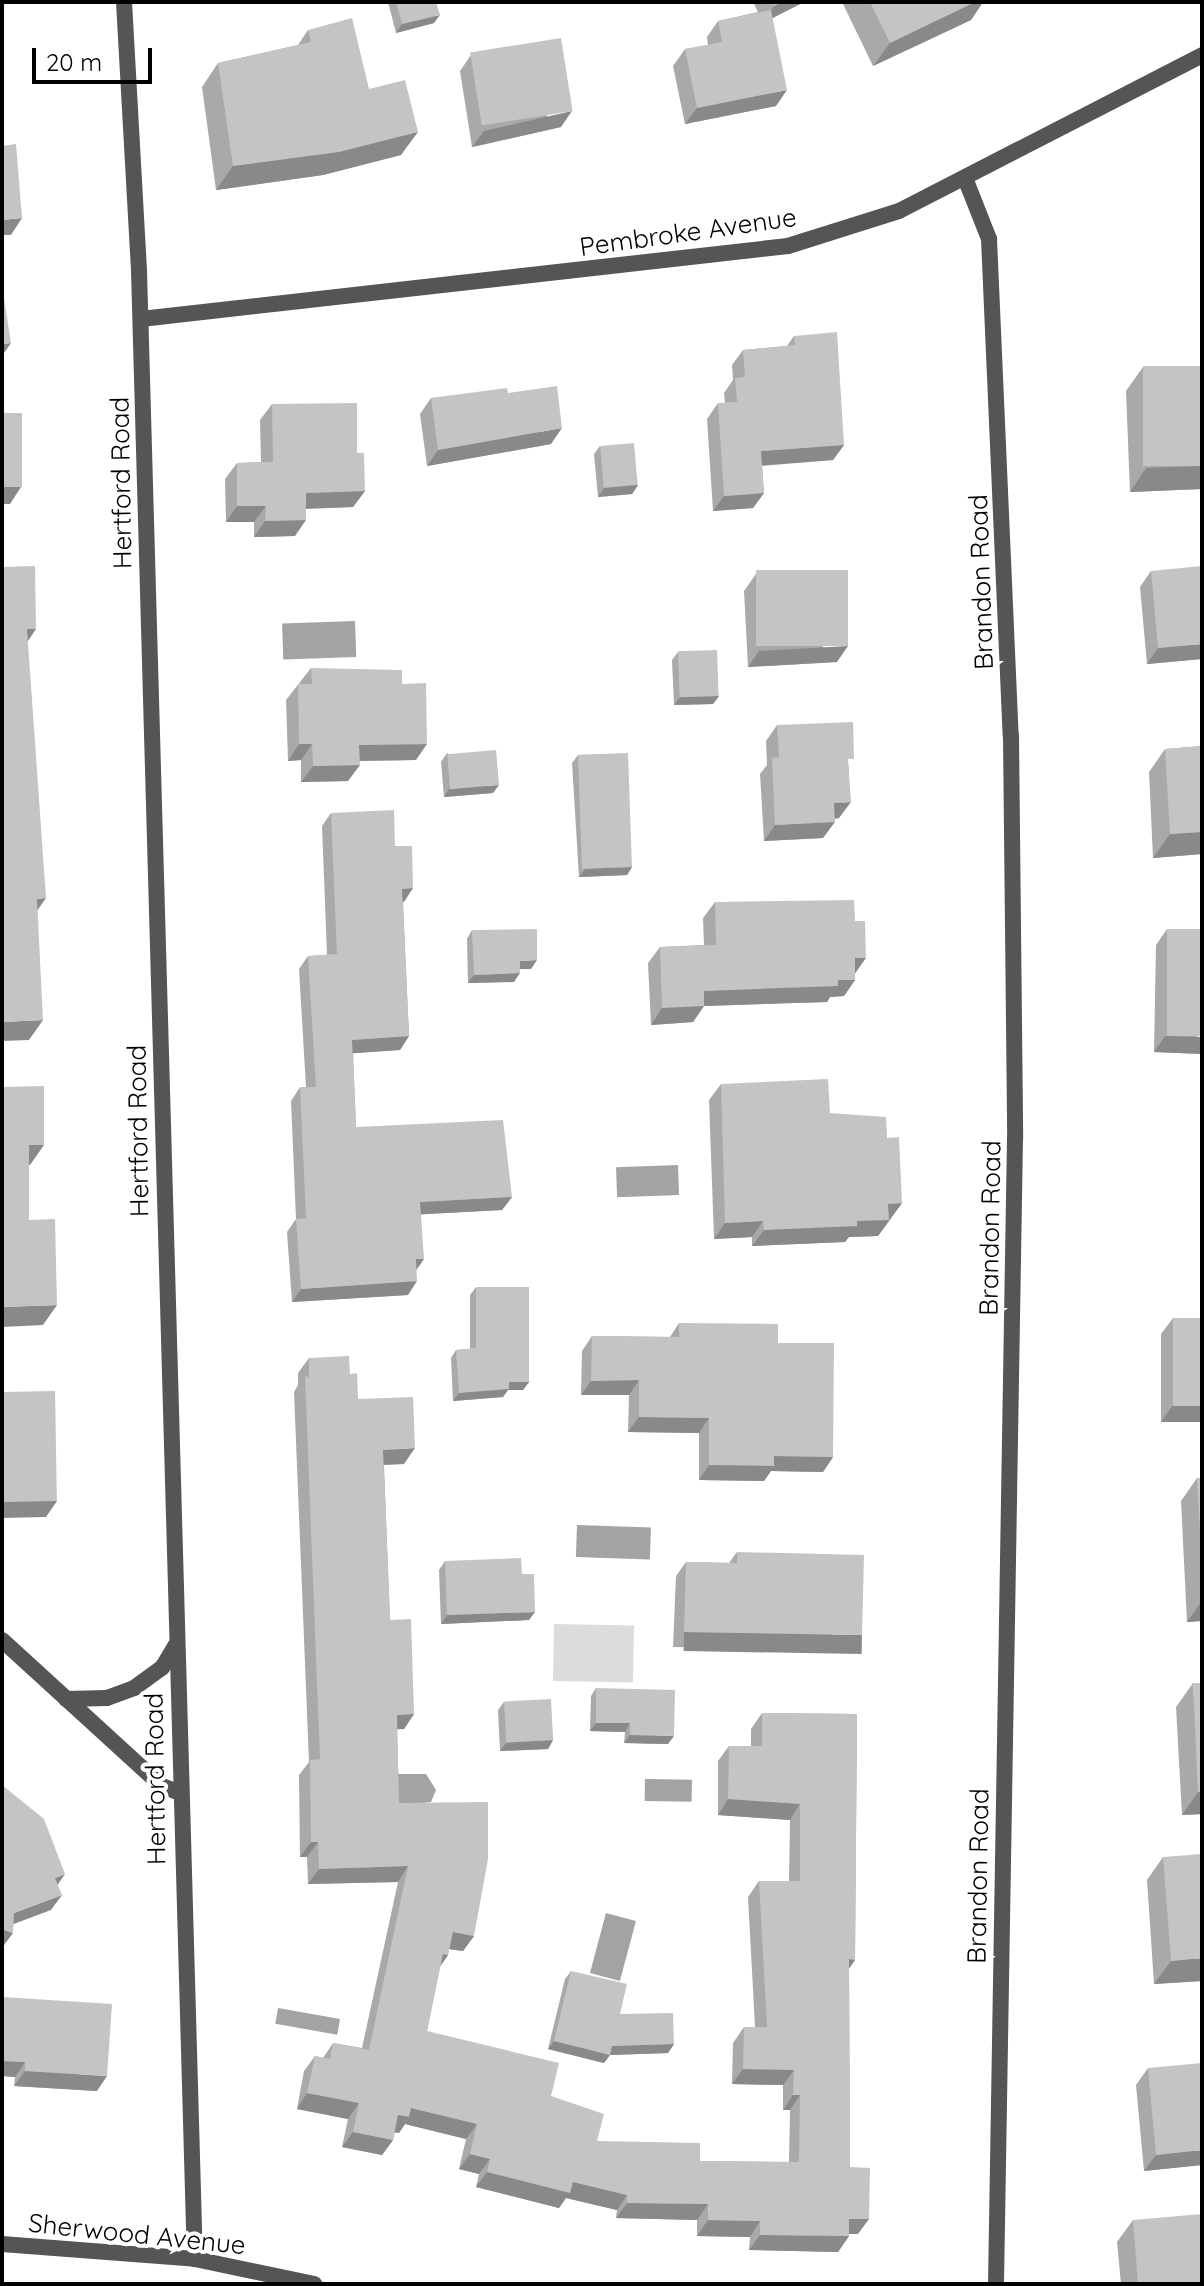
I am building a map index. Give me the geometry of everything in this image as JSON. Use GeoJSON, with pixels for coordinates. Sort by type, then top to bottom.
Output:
{"type":"FeatureCollection","features":[{"type":"Feature","properties":{"kind":"street","name":"Hertford Road"},"geometry":{"type":"LineString","coordinates":[[124,2],[141,319],[195,2259]]}},
{"type":"Feature","properties":{"kind":"street","name":"Pembroke Avenue"},"geometry":{"type":"LineString","coordinates":[[141,319],[751,253],[854,227],[965,178],[1202,55]]}},
{"type":"Feature","properties":{"kind":"street","name":"Brandon Road"},"geometry":{"type":"LineString","coordinates":[[965,178],[989,239],[1011,736],[1015,1138],[996,2284]]}},
{"type":"Feature","properties":{"kind":"street"},"geometry":{"type":"LineString","coordinates":[[2,1640],[162,1786],[180,1793]]}},
{"type":"Feature","properties":{"kind":"street"},"geometry":{"type":"LineString","coordinates":[[66,1699],[107,1698],[134,1688],[162,1668],[176,1645]]}},
{"type":"Feature","properties":{"kind":"street","name":"Sherwood Avenue"},"geometry":{"type":"LineString","coordinates":[[2,2244],[195,2259],[314,2284]]}},
{"type":"Feature","properties":{"kind":"shaded area"},"geometry":{"type":"Polygon","coordinates":[[[355,621],[356,657],[283,660],[282,624],[355,621]]]}},
{"type":"Feature","properties":{"kind":"shaded area"},"geometry":{"type":"Polygon","coordinates":[[[678,1165],[679,1195],[617,1197],[616,1167],[678,1165]]]}},
{"type":"Feature","properties":{"kind":"shaded area"},"geometry":{"type":"Polygon","coordinates":[[[577,1525],[651,1528],[650,1560],[576,1557],[577,1525]]]}},
{"type":"Feature","properties":{"kind":"shaded area"},"geometry":{"type":"Polygon","coordinates":[[[554,1624],[634,1625],[633,1682],[553,1681],[554,1624]]]}},
{"type":"Feature","properties":{"kind":"shaded area"},"geometry":{"type":"Polygon","coordinates":[[[393,1774],[426,1774],[436,1790],[431,1802],[394,1806],[393,1774]]]}},
{"type":"Feature","properties":{"kind":"shaded area"},"geometry":{"type":"Polygon","coordinates":[[[645,1779],[692,1780],[692,1802],[645,1801],[645,1779]]]}},
{"type":"Feature","properties":{"kind":"shaded area"},"geometry":{"type":"Polygon","coordinates":[[[606,1913],[636,1921],[620,1981],[590,1973],[606,1913]]]}},
{"type":"Feature","properties":{"kind":"shaded area"},"geometry":{"type":"Polygon","coordinates":[[[278,2008],[340,2019],[337,2035],[275,2024],[278,2008]]]}},
{"type":"Feature","properties":{"kind":"building"},"geometry":{"type":"Polygon","coordinates":[[[396,2],[436,2],[440,15],[402,24],[396,2]]]}},
{"type":"Feature","properties":{"kind":"building"},"geometry":{"type":"Polygon","coordinates":[[[870,2],[975,2],[890,43],[870,2]]]}},
{"type":"Feature","properties":{"kind":"building"},"geometry":{"type":"Polygon","coordinates":[[[771,10],[787,90],[697,108],[685,49],[722,42],[718,21],[771,10]]]}},
{"type":"Feature","properties":{"kind":"building"},"geometry":{"type":"Polygon","coordinates":[[[352,18],[369,89],[405,80],[418,132],[339,152],[233,166],[218,63],[311,42],[308,30],[352,18]]]}},
{"type":"Feature","properties":{"kind":"building"},"geometry":{"type":"Polygon","coordinates":[[[561,38],[573,111],[482,125],[470,52],[561,38]]]}},
{"type":"Feature","properties":{"kind":"building"},"geometry":{"type":"Polygon","coordinates":[[[16,144],[22,218],[2,220],[2,146],[16,144]]]}},
{"type":"Feature","properties":{"kind":"building"},"geometry":{"type":"Polygon","coordinates":[[[2,286],[11,343],[2,344],[2,286]]]}},
{"type":"Feature","properties":{"kind":"building"},"geometry":{"type":"Polygon","coordinates":[[[837,332],[844,445],[761,451],[764,493],[724,496],[718,403],[737,402],[735,378],[745,377],[743,350],[795,345],[794,336],[837,332]]]}},
{"type":"Feature","properties":{"kind":"building"},"geometry":{"type":"Polygon","coordinates":[[[1143,366],[1202,366],[1202,466],[1143,466],[1143,366]]]}},
{"type":"Feature","properties":{"kind":"building"},"geometry":{"type":"Polygon","coordinates":[[[557,386],[562,428],[438,450],[431,398],[507,388],[508,393],[557,386]]]}},
{"type":"Feature","properties":{"kind":"building"},"geometry":{"type":"Polygon","coordinates":[[[357,403],[357,453],[364,453],[365,491],[306,493],[306,520],[265,521],[266,506],[237,506],[237,463],[273,462],[272,404],[357,403]]]}},
{"type":"Feature","properties":{"kind":"building"},"geometry":{"type":"Polygon","coordinates":[[[2,413],[22,413],[22,487],[2,487],[2,413]]]}},
{"type":"Feature","properties":{"kind":"building"},"geometry":{"type":"Polygon","coordinates":[[[634,443],[638,485],[604,488],[600,446],[634,443]]]}},
{"type":"Feature","properties":{"kind":"building"},"geometry":{"type":"Polygon","coordinates":[[[35,566],[36,629],[27,629],[46,898],[37,899],[43,1020],[2,1022],[2,567],[35,566]]]}},
{"type":"Feature","properties":{"kind":"building"},"geometry":{"type":"Polygon","coordinates":[[[1202,566],[1202,644],[1158,648],[1151,571],[1202,566]]]}},
{"type":"Feature","properties":{"kind":"building"},"geometry":{"type":"Polygon","coordinates":[[[756,570],[848,570],[848,646],[756,646],[756,570]]]}},
{"type":"Feature","properties":{"kind":"building"},"geometry":{"type":"Polygon","coordinates":[[[717,650],[719,696],[680,697],[678,651],[717,650]]]}},
{"type":"Feature","properties":{"kind":"building"},"geometry":{"type":"Polygon","coordinates":[[[311,668],[402,670],[402,684],[426,683],[427,744],[359,745],[360,765],[313,766],[312,744],[299,744],[298,684],[312,684],[311,668]]]}},
{"type":"Feature","properties":{"kind":"building"},"geometry":{"type":"Polygon","coordinates":[[[853,722],[854,759],[848,759],[851,802],[834,803],[835,822],[775,825],[772,758],[779,757],[777,725],[853,722]]]}},
{"type":"Feature","properties":{"kind":"building"},"geometry":{"type":"Polygon","coordinates":[[[1202,746],[1202,832],[1170,834],[1165,749],[1202,746]]]}},
{"type":"Feature","properties":{"kind":"building"},"geometry":{"type":"Polygon","coordinates":[[[496,750],[499,785],[450,789],[447,754],[496,750]]]}},
{"type":"Feature","properties":{"kind":"building"},"geometry":{"type":"Polygon","coordinates":[[[628,753],[632,867],[582,869],[578,755],[628,753]]]}},
{"type":"Feature","properties":{"kind":"building"},"geometry":{"type":"Polygon","coordinates":[[[394,810],[395,846],[412,846],[413,888],[402,889],[409,1036],[352,1040],[356,1127],[503,1120],[512,1197],[420,1202],[424,1259],[416,1259],[417,1281],[301,1289],[296,1219],[306,1218],[300,1087],[316,1087],[308,956],[337,954],[331,813],[394,810]]]}},
{"type":"Feature","properties":{"kind":"building"},"geometry":{"type":"Polygon","coordinates":[[[854,900],[855,921],[865,921],[866,958],[855,958],[855,980],[838,980],[838,986],[704,991],[704,1006],[662,1008],[660,947],[716,945],[715,902],[854,900]]]}},
{"type":"Feature","properties":{"kind":"building"},"geometry":{"type":"Polygon","coordinates":[[[537,929],[537,960],[520,961],[520,973],[474,975],[472,930],[537,929]]]}},
{"type":"Feature","properties":{"kind":"building"},"geometry":{"type":"Polygon","coordinates":[[[1167,929],[1202,929],[1202,1036],[1167,1036],[1167,929]]]}},
{"type":"Feature","properties":{"kind":"building"},"geometry":{"type":"Polygon","coordinates":[[[828,1079],[830,1113],[886,1117],[887,1138],[899,1137],[902,1203],[888,1204],[889,1220],[857,1221],[857,1226],[764,1230],[763,1221],[725,1223],[721,1084],[828,1079]]]}},
{"type":"Feature","properties":{"kind":"building"},"geometry":{"type":"Polygon","coordinates":[[[44,1086],[44,1145],[29,1145],[29,1220],[55,1219],[57,1305],[2,1307],[2,1087],[44,1086]]]}},
{"type":"Feature","properties":{"kind":"building"},"geometry":{"type":"Polygon","coordinates":[[[476,1287],[529,1287],[529,1382],[509,1382],[509,1389],[459,1393],[456,1350],[476,1348],[476,1287]]]}},
{"type":"Feature","properties":{"kind":"building"},"geometry":{"type":"Polygon","coordinates":[[[1173,1318],[1202,1318],[1202,1406],[1173,1406],[1173,1318]]]}},
{"type":"Feature","properties":{"kind":"building"},"geometry":{"type":"Polygon","coordinates":[[[679,1323],[778,1324],[778,1343],[834,1343],[833,1457],[774,1456],[774,1466],[709,1465],[709,1418],[639,1417],[639,1380],[591,1381],[592,1336],[679,1337],[679,1323]]]}},
{"type":"Feature","properties":{"kind":"building"},"geometry":{"type":"Polygon","coordinates":[[[349,1356],[350,1374],[357,1373],[358,1399],[413,1397],[415,1448],[383,1450],[390,1620],[411,1619],[414,1714],[397,1715],[399,1803],[488,1802],[488,1859],[474,1936],[453,1932],[448,1955],[443,1954],[427,2031],[559,2063],[551,2096],[604,2114],[597,2141],[700,2143],[700,2161],[799,2162],[800,2095],[793,2095],[794,2070],[743,2069],[744,2027],[767,2027],[759,1881],[800,1881],[800,1804],[728,1799],[729,1746],[762,1746],[762,1713],[857,1714],[855,1960],[849,1959],[850,2167],[870,2168],[869,2219],[849,2219],[849,2236],[760,2235],[760,2221],[708,2220],[708,2204],[627,2203],[627,2195],[573,2182],[570,2193],[487,2172],[490,2159],[470,2154],[477,2124],[411,2108],[409,2117],[398,2115],[393,2140],[353,2132],[359,2103],[307,2093],[315,2056],[330,2059],[333,2043],[369,2050],[408,1866],[319,1869],[318,1842],[311,1842],[310,1760],[320,1759],[305,1376],[309,1377],[309,1358],[349,1356]]]}},
{"type":"Feature","properties":{"kind":"building"},"geometry":{"type":"Polygon","coordinates":[[[55,1391],[57,1501],[4,1502],[2,1392],[55,1391]]]}},
{"type":"Feature","properties":{"kind":"building"},"geometry":{"type":"Polygon","coordinates":[[[1197,1478],[1202,1478],[1202,1567],[1197,1478]]]}},
{"type":"Feature","properties":{"kind":"building"},"geometry":{"type":"Polygon","coordinates":[[[737,1552],[864,1555],[862,1635],[684,1632],[686,1562],[737,1563],[737,1552]]]}},
{"type":"Feature","properties":{"kind":"building"},"geometry":{"type":"Polygon","coordinates":[[[521,1558],[522,1574],[534,1574],[535,1612],[447,1615],[445,1561],[521,1558]]]}},
{"type":"Feature","properties":{"kind":"building"},"geometry":{"type":"Polygon","coordinates":[[[1193,1683],[1202,1683],[1202,1791],[1198,1792],[1193,1683]]]}},
{"type":"Feature","properties":{"kind":"building"},"geometry":{"type":"Polygon","coordinates":[[[596,1688],[675,1690],[674,1736],[630,1735],[630,1723],[596,1723],[596,1688]]]}},
{"type":"Feature","properties":{"kind":"building"},"geometry":{"type":"Polygon","coordinates":[[[551,1699],[553,1740],[506,1742],[504,1701],[551,1699]]]}},
{"type":"Feature","properties":{"kind":"building"},"geometry":{"type":"Polygon","coordinates":[[[2,1785],[44,1819],[65,1874],[55,1878],[62,1895],[14,1913],[13,1933],[2,1929],[2,1785]]]}},
{"type":"Feature","properties":{"kind":"building"},"geometry":{"type":"Polygon","coordinates":[[[1202,1854],[1202,1958],[1171,1961],[1163,1857],[1202,1854]]]}},
{"type":"Feature","properties":{"kind":"building"},"geometry":{"type":"Polygon","coordinates":[[[571,1971],[627,1984],[620,2014],[673,2013],[674,2044],[612,2046],[610,2055],[554,2041],[571,1971]]]}},
{"type":"Feature","properties":{"kind":"building"},"geometry":{"type":"Polygon","coordinates":[[[2,1997],[112,2004],[107,2076],[25,2071],[25,2062],[2,2061],[2,1997]]]}},
{"type":"Feature","properties":{"kind":"building"},"geometry":{"type":"Polygon","coordinates":[[[1202,2063],[1202,2150],[1156,2155],[1148,2068],[1202,2063]]]}},
{"type":"Feature","properties":{"kind":"building"},"geometry":{"type":"Polygon","coordinates":[[[1202,2214],[1202,2284],[1138,2284],[1133,2220],[1202,2214]]]}}]}
